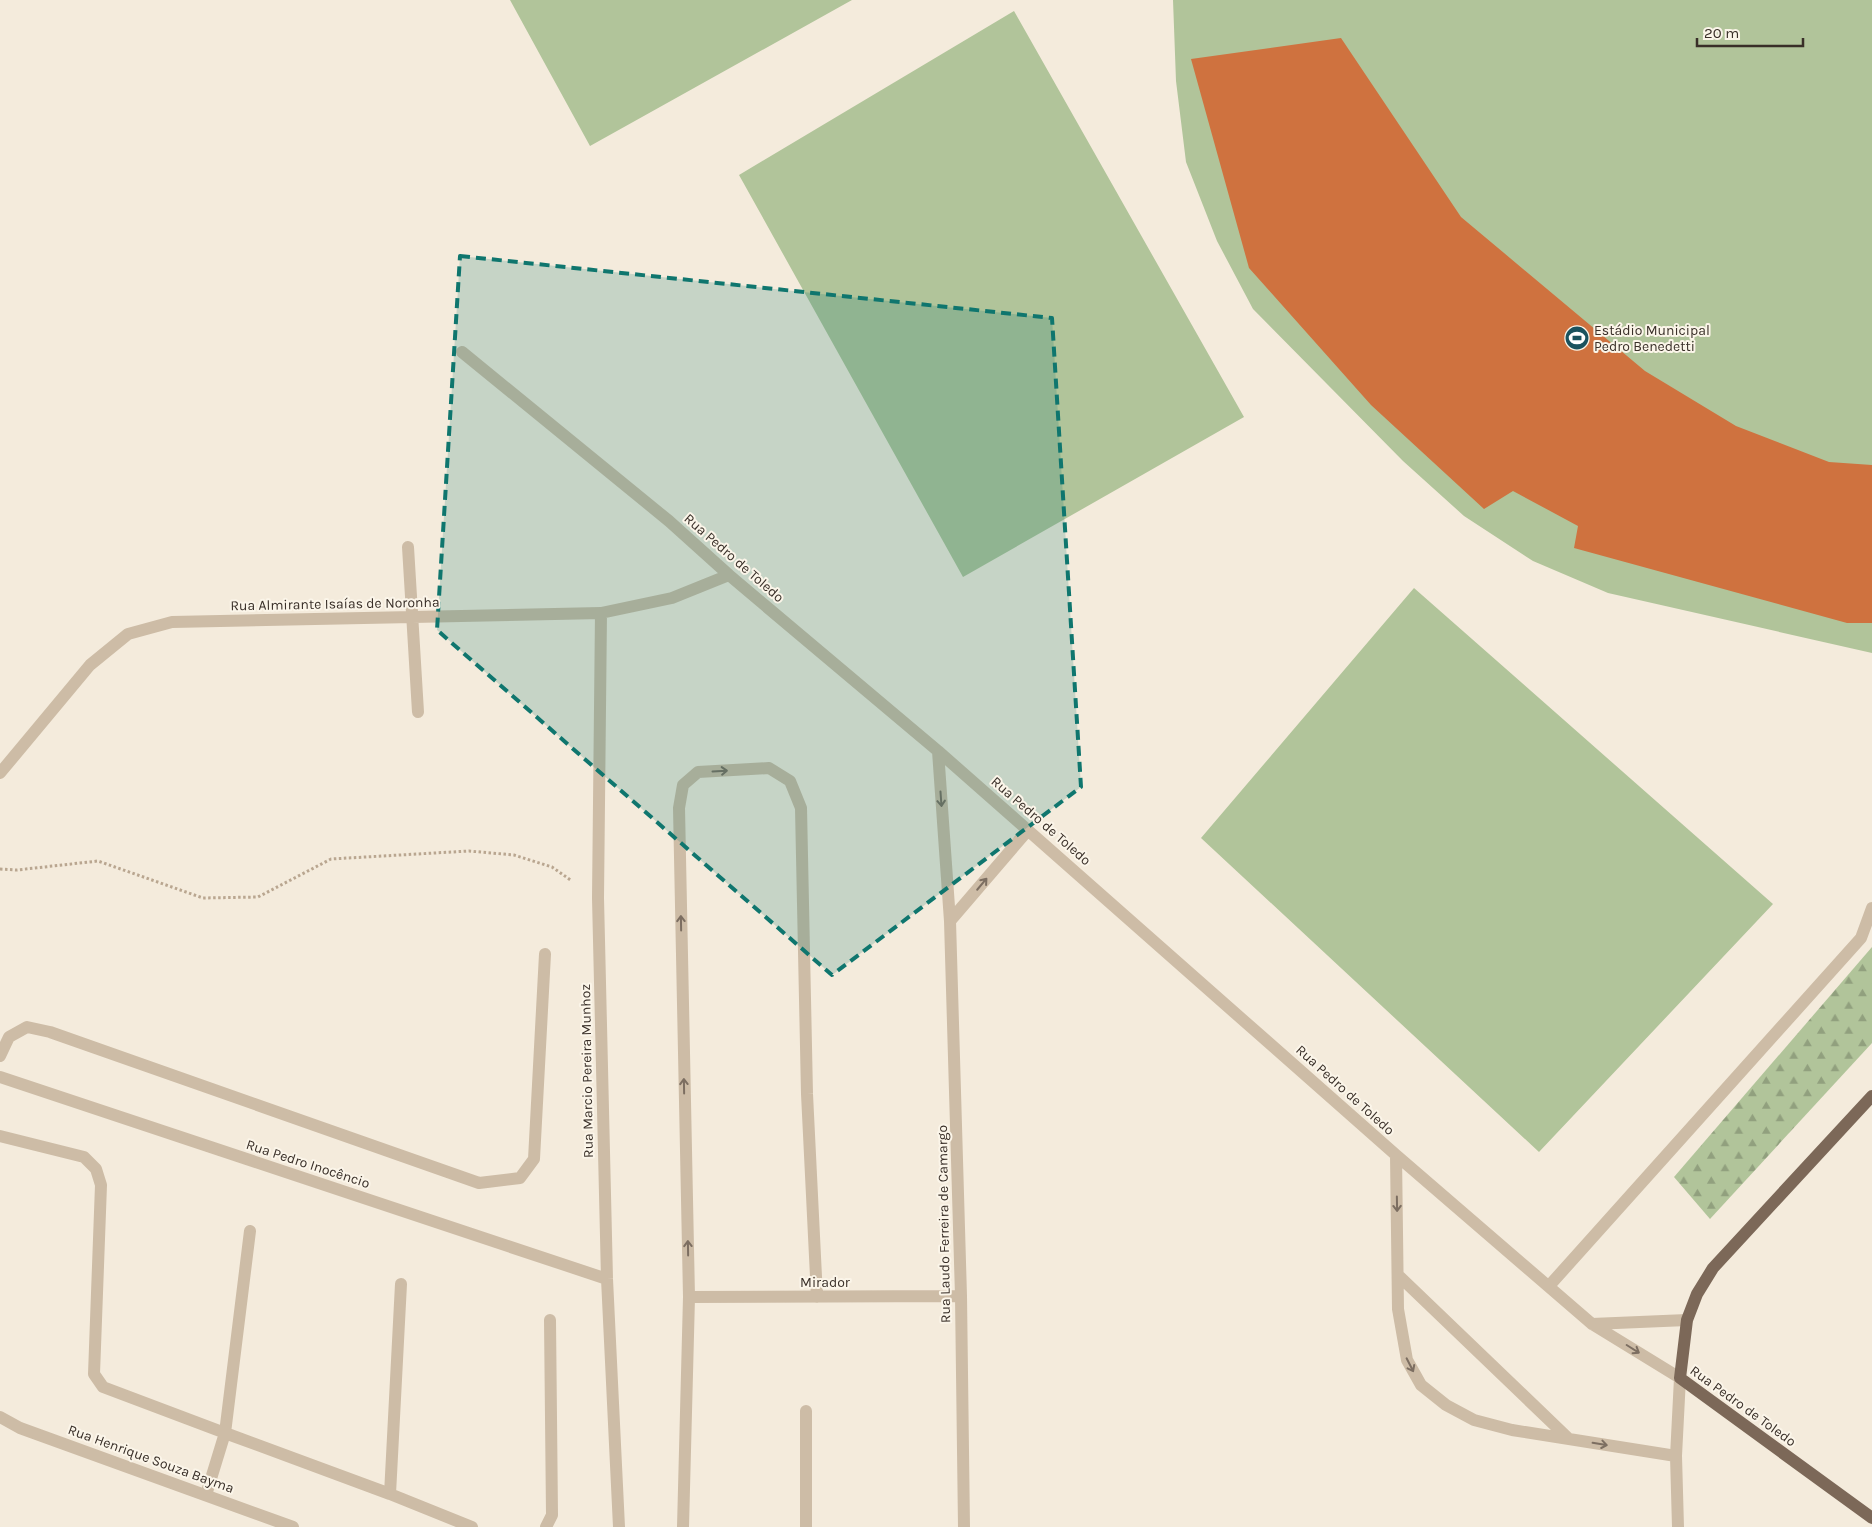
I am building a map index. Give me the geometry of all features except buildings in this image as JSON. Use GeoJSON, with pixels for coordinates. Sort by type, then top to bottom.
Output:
{"type":"FeatureCollection","features":[{"type":"Feature","properties":{"kind":"main road"},"geometry":{"type":"LineString","coordinates":[[1680,1378],[1687,1320],[1697,1294],[1713,1268],[1872,1096]]}},
{"type":"Feature","properties":{"kind":"main road","name":"Rua Pedro de Toledo"},"geometry":{"type":"LineString","coordinates":[[1680,1378],[1872,1518]]}},
{"type":"Feature","properties":{"kind":"street","name":"Rua Pedro de Toledo"},"geometry":{"type":"LineString","coordinates":[[462,352],[669,521],[729,575],[938,750],[1396,1155],[1592,1324],[1680,1378]]}},
{"type":"Feature","properties":{"kind":"street"},"geometry":{"type":"LineString","coordinates":[[408,548],[418,712]]}},
{"type":"Feature","properties":{"kind":"street","name":"Rua Almirante Isaías de Noronha"},"geometry":{"type":"LineString","coordinates":[[0,773],[90,665],[128,634],[172,622],[601,613],[672,598],[729,575]]}},
{"type":"Feature","properties":{"kind":"street","name":"Rua Marcio Pereira Munhoz"},"geometry":{"type":"LineString","coordinates":[[601,613],[598,898],[607,1279],[619,1527]]}},
{"type":"Feature","properties":{"kind":"street","name":"Rua Laudo Ferreira de Camargo"},"geometry":{"type":"LineString","coordinates":[[938,750],[950,921],[961,1296],[964,1527]]}},
{"type":"Feature","properties":{"kind":"street"},"geometry":{"type":"LineString","coordinates":[[683,1527],[688,1297],[679,808],[683,785],[698,772],[769,768],[790,781],[801,808],[807,1094],[817,1297]]}},
{"type":"Feature","properties":{"kind":"street"},"geometry":{"type":"LineString","coordinates":[[950,921],[1028,830]]}},
{"type":"Feature","properties":{"kind":"street"},"geometry":{"type":"LineString","coordinates":[[1548,1286],[1861,938],[1872,908]]}},
{"type":"Feature","properties":{"kind":"street"},"geometry":{"type":"LineString","coordinates":[[0,1056],[9,1037],[27,1027],[50,1032],[479,1183],[520,1178],[534,1159],[545,954]]}},
{"type":"Feature","properties":{"kind":"street","name":"Rua Pedro Inocêncio"},"geometry":{"type":"LineString","coordinates":[[0,1078],[607,1279]]}},
{"type":"Feature","properties":{"kind":"street"},"geometry":{"type":"LineString","coordinates":[[0,1136],[84,1157],[96,1169],[101,1185],[94,1374],[103,1387],[390,1494],[472,1527]]}},
{"type":"Feature","properties":{"kind":"street"},"geometry":{"type":"LineString","coordinates":[[1396,1155],[1398,1309],[1407,1360],[1422,1385],[1446,1405],[1474,1420],[1512,1430],[1676,1456]]}},
{"type":"Feature","properties":{"kind":"street"},"geometry":{"type":"LineString","coordinates":[[206,1495],[225,1433],[250,1231]]}},
{"type":"Feature","properties":{"kind":"street"},"geometry":{"type":"LineString","coordinates":[[1398,1275],[1569,1439]]}},
{"type":"Feature","properties":{"kind":"street"},"geometry":{"type":"LineString","coordinates":[[390,1494],[401,1284]]}},
{"type":"Feature","properties":{"kind":"street","name":"Mirador"},"geometry":{"type":"LineString","coordinates":[[688,1297],[961,1296]]}},
{"type":"Feature","properties":{"kind":"street"},"geometry":{"type":"LineString","coordinates":[[546,1527],[552,1515],[550,1320]]}},
{"type":"Feature","properties":{"kind":"street"},"geometry":{"type":"LineString","coordinates":[[1592,1324],[1687,1320]]}},
{"type":"Feature","properties":{"kind":"street"},"geometry":{"type":"LineString","coordinates":[[1678,1527],[1676,1456],[1680,1378]]}},
{"type":"Feature","properties":{"kind":"street"},"geometry":{"type":"LineString","coordinates":[[806,1411],[806,1527]]}},
{"type":"Feature","properties":{"kind":"street","name":"Rua Henrique Souza Bayma"},"geometry":{"type":"LineString","coordinates":[[0,1417],[20,1428],[293,1527]]}},
{"type":"Feature","properties":{"kind":"path"},"geometry":{"type":"LineString","coordinates":[[0,869],[17,870],[98,861],[203,898],[258,897],[331,859],[469,851],[514,855],[552,867],[598,898]]}},
{"type":"Feature","properties":{"kind":"highlighted area"},"geometry":{"type":"Polygon","coordinates":[[[460,256],[1052,318],[1081,787],[832,975],[437,630],[460,256]]]}},
{"type":"Feature","properties":{"kind":"green space"},"geometry":{"type":"Polygon","coordinates":[[[510,0],[852,0],[590,146],[510,0]]]}},
{"type":"Feature","properties":{"kind":"green space","name":"Estádio Municipal Pedro Benedetti"},"geometry":{"type":"Polygon","coordinates":[[[1173,0],[1872,0],[1872,653],[1608,593],[1533,561],[1464,516],[1403,461],[1253,309],[1217,241],[1186,162],[1176,81],[1173,0]]]}},
{"type":"Feature","properties":{"kind":"green space"},"geometry":{"type":"Polygon","coordinates":[[[1014,11],[1244,417],[963,577],[739,175],[1014,11]]]}},
{"type":"Feature","properties":{"kind":"green space"},"geometry":{"type":"Polygon","coordinates":[[[1414,588],[1773,904],[1539,1152],[1201,838],[1414,588]]]}},
{"type":"Feature","properties":{"kind":"green space"},"geometry":{"type":"Polygon","coordinates":[[[1872,947],[1872,1043],[1710,1219],[1674,1177],[1872,947]]]}},
{"type":"Feature","properties":{"kind":"place","name":"Estádio Municipal Pedro Benedetti"},"geometry":{"type":"Point","coordinates":[1577,338]}}]}
